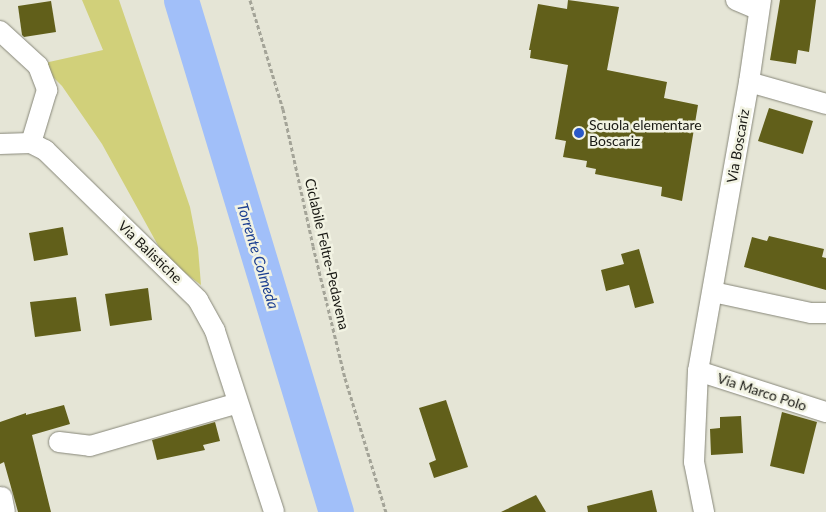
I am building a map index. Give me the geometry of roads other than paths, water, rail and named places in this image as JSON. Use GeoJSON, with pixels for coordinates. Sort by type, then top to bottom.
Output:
{"type":"FeatureCollection","features":[{"type":"Feature","properties":{"kind":"street"},"geometry":{"type":"LineString","coordinates":[[736,0],[760,5]]}},
{"type":"Feature","properties":{"kind":"street","name":"Via Boscariz"},"geometry":{"type":"LineString","coordinates":[[704,512],[694,462],[698,371],[749,82],[760,5]]}},
{"type":"Feature","properties":{"kind":"street"},"geometry":{"type":"LineString","coordinates":[[0,31],[38,66],[47,90],[31,143],[0,144]]}},
{"type":"Feature","properties":{"kind":"street"},"geometry":{"type":"LineString","coordinates":[[749,82],[826,104]]}},
{"type":"Feature","properties":{"kind":"street","name":"Via Balistiche"},"geometry":{"type":"LineString","coordinates":[[31,143],[45,150],[198,300],[216,331],[274,512]]}},
{"type":"Feature","properties":{"kind":"street"},"geometry":{"type":"LineString","coordinates":[[713,292],[811,313],[826,313]]}},
{"type":"Feature","properties":{"kind":"street","name":"Via Marco Polo"},"geometry":{"type":"LineString","coordinates":[[698,371],[826,412]]}},
{"type":"Feature","properties":{"kind":"street"},"geometry":{"type":"LineString","coordinates":[[59,442],[90,446],[238,403]]}},
{"type":"Feature","properties":{"kind":"waterway","name":"Torrente Colmeda"},"geometry":{"type":"LineString","coordinates":[[181,0],[336,512]]}},
{"type":"Feature","properties":{"kind":"place","name":"Scuola elementare Boscariz"},"geometry":{"type":"Point","coordinates":[579,133]}}]}
